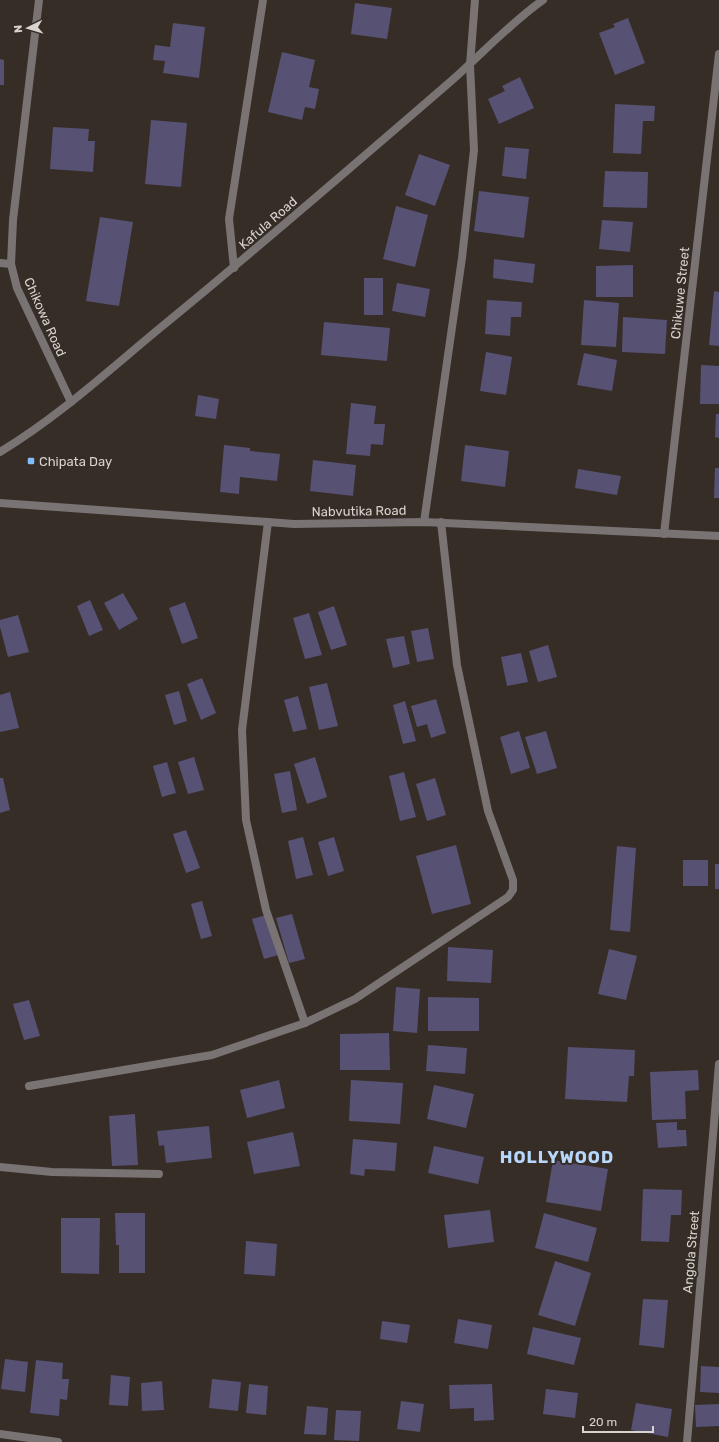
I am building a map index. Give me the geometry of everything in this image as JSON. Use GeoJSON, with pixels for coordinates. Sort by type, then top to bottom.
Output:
{"type":"FeatureCollection","features":[{"type":"Feature","properties":{"kind":"street","name":"Chikowa Road"},"geometry":{"type":"LineString","coordinates":[[39,0],[13,220],[11,264],[17,288],[71,402]]}},
{"type":"Feature","properties":{"kind":"street"},"geometry":{"type":"LineString","coordinates":[[234,268],[229,219],[263,0]]}},
{"type":"Feature","properties":{"kind":"street"},"geometry":{"type":"LineString","coordinates":[[424,522],[462,258],[474,150],[470,65],[475,0]]}},
{"type":"Feature","properties":{"kind":"street","name":"Kafula Road"},"geometry":{"type":"LineString","coordinates":[[0,452],[17,442],[71,402],[234,268],[470,65],[528,11],[543,0]]}},
{"type":"Feature","properties":{"kind":"street","name":"Chikuwe Street"},"geometry":{"type":"LineString","coordinates":[[664,534],[719,54]]}},
{"type":"Feature","properties":{"kind":"street"},"geometry":{"type":"LineString","coordinates":[[0,263],[11,264]]}},
{"type":"Feature","properties":{"kind":"street","name":"Nabvutika Road"},"geometry":{"type":"LineString","coordinates":[[0,503],[294,524],[441,522],[719,536]]}},
{"type":"Feature","properties":{"kind":"street"},"geometry":{"type":"LineString","coordinates":[[268,522],[242,730],[246,820],[266,910],[305,1023]]}},
{"type":"Feature","properties":{"kind":"street"},"geometry":{"type":"LineString","coordinates":[[29,1086],[212,1055],[305,1023],[355,999],[508,897],[513,890],[513,880],[488,811],[457,665],[441,522]]}},
{"type":"Feature","properties":{"kind":"street","name":"Angola Street"},"geometry":{"type":"LineString","coordinates":[[687,1442],[719,1064]]}},
{"type":"Feature","properties":{"kind":"street"},"geometry":{"type":"LineString","coordinates":[[0,1167],[52,1172],[159,1174]]}},
{"type":"Feature","properties":{"kind":"street"},"geometry":{"type":"LineString","coordinates":[[0,1434],[58,1442]]}},
{"type":"Feature","properties":{"kind":"building"},"geometry":{"type":"Polygon","coordinates":[[[355,3],[392,8],[387,39],[351,34],[355,3]]]}},
{"type":"Feature","properties":{"kind":"building"},"geometry":{"type":"Polygon","coordinates":[[[628,18],[645,63],[615,75],[599,33],[615,27],[613,24],[628,18]]]}},
{"type":"Feature","properties":{"kind":"building"},"geometry":{"type":"Polygon","coordinates":[[[173,23],[205,27],[199,78],[163,73],[165,61],[153,60],[155,45],[170,47],[173,23]]]}},
{"type":"Feature","properties":{"kind":"building"},"geometry":{"type":"Polygon","coordinates":[[[282,52],[315,60],[309,87],[319,89],[315,109],[305,107],[302,120],[268,112],[282,52]]]}},
{"type":"Feature","properties":{"kind":"building"},"geometry":{"type":"Polygon","coordinates":[[[0,59],[4,60],[4,85],[0,85],[0,59]]]}},
{"type":"Feature","properties":{"kind":"building"},"geometry":{"type":"Polygon","coordinates":[[[520,77],[534,108],[499,124],[488,99],[505,91],[502,86],[520,77]]]}},
{"type":"Feature","properties":{"kind":"building"},"geometry":{"type":"Polygon","coordinates":[[[615,104],[655,106],[654,121],[643,121],[641,154],[613,153],[615,104]]]}},
{"type":"Feature","properties":{"kind":"building"},"geometry":{"type":"Polygon","coordinates":[[[151,120],[187,123],[181,187],[145,184],[151,120]]]}},
{"type":"Feature","properties":{"kind":"building"},"geometry":{"type":"Polygon","coordinates":[[[53,127],[89,129],[88,141],[95,141],[93,172],[50,169],[53,127]]]}},
{"type":"Feature","properties":{"kind":"building"},"geometry":{"type":"Polygon","coordinates":[[[505,147],[529,149],[526,179],[502,176],[505,147]]]}},
{"type":"Feature","properties":{"kind":"building"},"geometry":{"type":"Polygon","coordinates":[[[419,154],[450,165],[435,206],[405,195],[419,154]]]}},
{"type":"Feature","properties":{"kind":"building"},"geometry":{"type":"Polygon","coordinates":[[[605,171],[648,172],[647,208],[603,207],[605,171]]]}},
{"type":"Feature","properties":{"kind":"building"},"geometry":{"type":"Polygon","coordinates":[[[479,191],[529,197],[524,238],[474,231],[479,191]]]}},
{"type":"Feature","properties":{"kind":"building"},"geometry":{"type":"Polygon","coordinates":[[[396,206],[428,215],[415,267],[383,259],[396,206]]]}},
{"type":"Feature","properties":{"kind":"building"},"geometry":{"type":"Polygon","coordinates":[[[100,217],[133,222],[119,306],[86,301],[100,217]]]}},
{"type":"Feature","properties":{"kind":"building"},"geometry":{"type":"Polygon","coordinates":[[[602,220],[633,222],[630,252],[599,249],[602,220]]]}},
{"type":"Feature","properties":{"kind":"building"},"geometry":{"type":"Polygon","coordinates":[[[494,259],[535,264],[533,283],[493,278],[494,259]]]}},
{"type":"Feature","properties":{"kind":"building"},"geometry":{"type":"Polygon","coordinates":[[[633,265],[633,297],[596,297],[596,266],[633,265]]]}},
{"type":"Feature","properties":{"kind":"building"},"geometry":{"type":"Polygon","coordinates":[[[364,278],[383,278],[383,315],[364,315],[364,278]]]}},
{"type":"Feature","properties":{"kind":"building"},"geometry":{"type":"Polygon","coordinates":[[[397,283],[430,289],[425,317],[392,311],[397,283]]]}},
{"type":"Feature","properties":{"kind":"building"},"geometry":{"type":"Polygon","coordinates":[[[714,291],[719,292],[719,346],[709,345],[714,291]]]}},
{"type":"Feature","properties":{"kind":"building"},"geometry":{"type":"Polygon","coordinates":[[[487,300],[522,302],[521,317],[511,317],[510,336],[485,334],[487,300]]]}},
{"type":"Feature","properties":{"kind":"building"},"geometry":{"type":"Polygon","coordinates":[[[584,300],[619,303],[616,347],[581,345],[584,300]]]}},
{"type":"Feature","properties":{"kind":"building"},"geometry":{"type":"Polygon","coordinates":[[[623,317],[667,320],[665,354],[622,352],[623,317]]]}},
{"type":"Feature","properties":{"kind":"building"},"geometry":{"type":"Polygon","coordinates":[[[324,322],[390,328],[387,361],[321,355],[324,322]]]}},
{"type":"Feature","properties":{"kind":"building"},"geometry":{"type":"Polygon","coordinates":[[[486,352],[512,357],[506,395],[480,391],[486,352]]]}},
{"type":"Feature","properties":{"kind":"building"},"geometry":{"type":"Polygon","coordinates":[[[584,353],[617,360],[612,391],[577,385],[584,353]]]}},
{"type":"Feature","properties":{"kind":"building"},"geometry":{"type":"Polygon","coordinates":[[[701,365],[719,366],[719,404],[700,404],[701,365]]]}},
{"type":"Feature","properties":{"kind":"building"},"geometry":{"type":"Polygon","coordinates":[[[198,395],[219,399],[216,419],[195,416],[198,395]]]}},
{"type":"Feature","properties":{"kind":"building"},"geometry":{"type":"Polygon","coordinates":[[[351,403],[376,406],[374,424],[385,424],[383,445],[371,444],[370,456],[346,454],[351,403]]]}},
{"type":"Feature","properties":{"kind":"building"},"geometry":{"type":"Polygon","coordinates":[[[716,414],[719,414],[719,438],[715,437],[716,414]]]}},
{"type":"Feature","properties":{"kind":"building"},"geometry":{"type":"Polygon","coordinates":[[[224,445],[250,448],[250,451],[280,454],[277,481],[240,477],[239,494],[220,492],[224,445]]]}},
{"type":"Feature","properties":{"kind":"building"},"geometry":{"type":"Polygon","coordinates":[[[465,445],[509,451],[505,487],[461,481],[465,445]]]}},
{"type":"Feature","properties":{"kind":"building"},"geometry":{"type":"Polygon","coordinates":[[[313,460],[356,465],[353,496],[310,491],[313,460]]]}},
{"type":"Feature","properties":{"kind":"building"},"geometry":{"type":"Polygon","coordinates":[[[715,468],[719,468],[719,498],[714,498],[715,468]]]}},
{"type":"Feature","properties":{"kind":"building"},"geometry":{"type":"Polygon","coordinates":[[[578,469],[621,476],[617,495],[575,488],[578,469]]]}},
{"type":"Feature","properties":{"kind":"building"},"geometry":{"type":"Polygon","coordinates":[[[123,593],[138,619],[119,630],[104,603],[123,593]]]}},
{"type":"Feature","properties":{"kind":"building"},"geometry":{"type":"Polygon","coordinates":[[[90,600],[103,630],[89,636],[77,606],[90,600]]]}},
{"type":"Feature","properties":{"kind":"building"},"geometry":{"type":"Polygon","coordinates":[[[185,602],[198,638],[182,644],[169,608],[185,602]]]}},
{"type":"Feature","properties":{"kind":"building"},"geometry":{"type":"Polygon","coordinates":[[[334,606],[347,645],[331,650],[318,612],[334,606]]]}},
{"type":"Feature","properties":{"kind":"building"},"geometry":{"type":"Polygon","coordinates":[[[309,613],[322,655],[305,659],[293,618],[309,613]]]}},
{"type":"Feature","properties":{"kind":"building"},"geometry":{"type":"Polygon","coordinates":[[[18,615],[29,652],[8,657],[0,627],[0,620],[18,615]]]}},
{"type":"Feature","properties":{"kind":"building"},"geometry":{"type":"Polygon","coordinates":[[[428,628],[434,659],[417,662],[411,631],[428,628]]]}},
{"type":"Feature","properties":{"kind":"building"},"geometry":{"type":"Polygon","coordinates":[[[404,636],[410,664],[393,668],[386,639],[404,636]]]}},
{"type":"Feature","properties":{"kind":"building"},"geometry":{"type":"Polygon","coordinates":[[[548,645],[557,677],[538,682],[529,651],[548,645]]]}},
{"type":"Feature","properties":{"kind":"building"},"geometry":{"type":"Polygon","coordinates":[[[521,653],[528,682],[507,686],[501,657],[521,653]]]}},
{"type":"Feature","properties":{"kind":"building"},"geometry":{"type":"Polygon","coordinates":[[[202,678],[216,713],[201,720],[187,684],[202,678]]]}},
{"type":"Feature","properties":{"kind":"building"},"geometry":{"type":"Polygon","coordinates":[[[327,683],[338,726],[319,730],[309,687],[327,683]]]}},
{"type":"Feature","properties":{"kind":"building"},"geometry":{"type":"Polygon","coordinates":[[[179,691],[187,721],[174,725],[165,695],[179,691]]]}},
{"type":"Feature","properties":{"kind":"building"},"geometry":{"type":"Polygon","coordinates":[[[10,692],[19,728],[0,732],[0,695],[10,692]]]}},
{"type":"Feature","properties":{"kind":"building"},"geometry":{"type":"Polygon","coordinates":[[[298,696],[307,729],[293,732],[284,700],[298,696]]]}},
{"type":"Feature","properties":{"kind":"building"},"geometry":{"type":"Polygon","coordinates":[[[436,699],[446,733],[431,738],[427,724],[417,727],[411,706],[436,699]]]}},
{"type":"Feature","properties":{"kind":"building"},"geometry":{"type":"Polygon","coordinates":[[[405,701],[416,741],[403,744],[393,705],[405,701]]]}},
{"type":"Feature","properties":{"kind":"building"},"geometry":{"type":"Polygon","coordinates":[[[519,731],[530,768],[511,774],[500,737],[519,731]]]}},
{"type":"Feature","properties":{"kind":"building"},"geometry":{"type":"Polygon","coordinates":[[[546,731],[557,768],[537,774],[525,737],[546,731]]]}},
{"type":"Feature","properties":{"kind":"building"},"geometry":{"type":"Polygon","coordinates":[[[194,757],[204,790],[188,794],[178,762],[194,757]]]}},
{"type":"Feature","properties":{"kind":"building"},"geometry":{"type":"Polygon","coordinates":[[[315,757],[327,797],[307,804],[294,764],[315,757]]]}},
{"type":"Feature","properties":{"kind":"building"},"geometry":{"type":"Polygon","coordinates":[[[167,762],[176,793],[162,797],[153,766],[167,762]]]}},
{"type":"Feature","properties":{"kind":"building"},"geometry":{"type":"Polygon","coordinates":[[[290,771],[297,810],[282,813],[274,774],[290,771]]]}},
{"type":"Feature","properties":{"kind":"building"},"geometry":{"type":"Polygon","coordinates":[[[404,772],[416,817],[400,821],[389,776],[404,772]]]}},
{"type":"Feature","properties":{"kind":"building"},"geometry":{"type":"Polygon","coordinates":[[[0,778],[3,778],[10,810],[0,813],[0,778]]]}},
{"type":"Feature","properties":{"kind":"building"},"geometry":{"type":"Polygon","coordinates":[[[435,778],[446,815],[427,821],[416,784],[435,778]]]}},
{"type":"Feature","properties":{"kind":"building"},"geometry":{"type":"Polygon","coordinates":[[[186,830],[200,868],[186,873],[173,834],[186,830]]]}},
{"type":"Feature","properties":{"kind":"building"},"geometry":{"type":"Polygon","coordinates":[[[303,837],[313,875],[296,879],[288,841],[303,837]]]}},
{"type":"Feature","properties":{"kind":"building"},"geometry":{"type":"Polygon","coordinates":[[[334,837],[344,871],[328,876],[318,842],[334,837]]]}},
{"type":"Feature","properties":{"kind":"building"},"geometry":{"type":"Polygon","coordinates":[[[456,845],[471,904],[432,914],[416,856],[456,845]]]}},
{"type":"Feature","properties":{"kind":"building"},"geometry":{"type":"Polygon","coordinates":[[[617,846],[636,848],[630,932],[610,930],[617,846]]]}},
{"type":"Feature","properties":{"kind":"building"},"geometry":{"type":"Polygon","coordinates":[[[683,860],[708,860],[708,886],[683,886],[683,860]]]}},
{"type":"Feature","properties":{"kind":"building"},"geometry":{"type":"Polygon","coordinates":[[[715,864],[719,864],[719,889],[715,889],[715,864]]]}},
{"type":"Feature","properties":{"kind":"building"},"geometry":{"type":"Polygon","coordinates":[[[202,901],[212,936],[201,939],[191,904],[202,901]]]}},
{"type":"Feature","properties":{"kind":"building"},"geometry":{"type":"Polygon","coordinates":[[[292,914],[305,959],[289,963],[276,918],[292,914]]]}},
{"type":"Feature","properties":{"kind":"building"},"geometry":{"type":"Polygon","coordinates":[[[266,915],[278,955],[264,959],[252,919],[266,915]]]}},
{"type":"Feature","properties":{"kind":"building"},"geometry":{"type":"Polygon","coordinates":[[[448,947],[493,950],[491,983],[447,981],[448,947]]]}},
{"type":"Feature","properties":{"kind":"building"},"geometry":{"type":"Polygon","coordinates":[[[609,949],[637,956],[626,1000],[598,994],[609,949]]]}},
{"type":"Feature","properties":{"kind":"building"},"geometry":{"type":"Polygon","coordinates":[[[396,987],[420,989],[417,1033],[393,1031],[396,987]]]}},
{"type":"Feature","properties":{"kind":"building"},"geometry":{"type":"Polygon","coordinates":[[[428,997],[479,998],[479,1031],[428,1031],[428,997]]]}},
{"type":"Feature","properties":{"kind":"building"},"geometry":{"type":"Polygon","coordinates":[[[29,1000],[40,1036],[24,1040],[13,1004],[29,1000]]]}},
{"type":"Feature","properties":{"kind":"building"},"geometry":{"type":"Polygon","coordinates":[[[389,1033],[390,1070],[340,1070],[340,1034],[389,1033]]]}},
{"type":"Feature","properties":{"kind":"building"},"geometry":{"type":"Polygon","coordinates":[[[428,1045],[467,1048],[465,1074],[426,1071],[428,1045]]]}},
{"type":"Feature","properties":{"kind":"building"},"geometry":{"type":"Polygon","coordinates":[[[568,1047],[635,1050],[634,1076],[629,1076],[627,1102],[565,1099],[568,1047]]]}},
{"type":"Feature","properties":{"kind":"building"},"geometry":{"type":"Polygon","coordinates":[[[698,1070],[699,1090],[685,1091],[686,1119],[652,1120],[650,1072],[698,1070]]]}},
{"type":"Feature","properties":{"kind":"building"},"geometry":{"type":"Polygon","coordinates":[[[279,1080],[285,1108],[247,1118],[240,1090],[279,1080]]]}},
{"type":"Feature","properties":{"kind":"building"},"geometry":{"type":"Polygon","coordinates":[[[351,1080],[403,1083],[400,1124],[349,1121],[351,1080]]]}},
{"type":"Feature","properties":{"kind":"building"},"geometry":{"type":"Polygon","coordinates":[[[434,1085],[474,1094],[466,1128],[427,1119],[434,1085]]]}},
{"type":"Feature","properties":{"kind":"building"},"geometry":{"type":"Polygon","coordinates":[[[135,1114],[138,1165],[112,1166],[109,1116],[135,1114]]]}},
{"type":"Feature","properties":{"kind":"building"},"geometry":{"type":"Polygon","coordinates":[[[677,1122],[677,1130],[686,1130],[687,1146],[658,1148],[656,1123],[677,1122]]]}},
{"type":"Feature","properties":{"kind":"building"},"geometry":{"type":"Polygon","coordinates":[[[209,1126],[212,1158],[166,1163],[164,1145],[159,1146],[157,1131],[209,1126]]]}},
{"type":"Feature","properties":{"kind":"building"},"geometry":{"type":"Polygon","coordinates":[[[293,1132],[300,1166],[254,1174],[247,1142],[293,1132]]]}},
{"type":"Feature","properties":{"kind":"building"},"geometry":{"type":"Polygon","coordinates":[[[353,1139],[397,1143],[395,1171],[365,1169],[364,1176],[350,1174],[353,1139]]]}},
{"type":"Feature","properties":{"kind":"building"},"geometry":{"type":"Polygon","coordinates":[[[434,1146],[484,1157],[478,1184],[428,1173],[434,1146]]]}},
{"type":"Feature","properties":{"kind":"building"},"geometry":{"type":"Polygon","coordinates":[[[553,1160],[608,1169],[601,1211],[546,1202],[553,1160]]]}},
{"type":"Feature","properties":{"kind":"building"},"geometry":{"type":"Polygon","coordinates":[[[643,1189],[682,1190],[681,1215],[671,1215],[669,1242],[641,1241],[643,1189]]]}},
{"type":"Feature","properties":{"kind":"building"},"geometry":{"type":"Polygon","coordinates":[[[490,1210],[494,1242],[448,1248],[444,1215],[490,1210]]]}},
{"type":"Feature","properties":{"kind":"building"},"geometry":{"type":"Polygon","coordinates":[[[115,1213],[145,1213],[145,1273],[119,1273],[119,1245],[116,1245],[115,1213]]]}},
{"type":"Feature","properties":{"kind":"building"},"geometry":{"type":"Polygon","coordinates":[[[544,1213],[597,1228],[588,1262],[535,1248],[544,1213]]]}},
{"type":"Feature","properties":{"kind":"building"},"geometry":{"type":"Polygon","coordinates":[[[61,1218],[100,1218],[99,1274],[61,1273],[61,1218]]]}},
{"type":"Feature","properties":{"kind":"building"},"geometry":{"type":"Polygon","coordinates":[[[246,1241],[277,1244],[275,1276],[244,1274],[246,1241]]]}},
{"type":"Feature","properties":{"kind":"building"},"geometry":{"type":"Polygon","coordinates":[[[555,1261],[591,1273],[575,1326],[538,1315],[555,1261]]]}},
{"type":"Feature","properties":{"kind":"building"},"geometry":{"type":"Polygon","coordinates":[[[643,1299],[668,1300],[664,1348],[639,1345],[643,1299]]]}},
{"type":"Feature","properties":{"kind":"building"},"geometry":{"type":"Polygon","coordinates":[[[458,1319],[492,1325],[488,1349],[454,1343],[458,1319]]]}},
{"type":"Feature","properties":{"kind":"building"},"geometry":{"type":"Polygon","coordinates":[[[382,1321],[410,1325],[407,1343],[380,1339],[382,1321]]]}},
{"type":"Feature","properties":{"kind":"building"},"geometry":{"type":"Polygon","coordinates":[[[533,1327],[581,1338],[574,1365],[527,1354],[533,1327]]]}},
{"type":"Feature","properties":{"kind":"building"},"geometry":{"type":"Polygon","coordinates":[[[5,1359],[28,1362],[25,1392],[1,1389],[5,1359]]]}},
{"type":"Feature","properties":{"kind":"building"},"geometry":{"type":"Polygon","coordinates":[[[36,1360],[63,1363],[62,1379],[69,1379],[67,1400],[60,1399],[59,1416],[30,1413],[36,1360]]]}},
{"type":"Feature","properties":{"kind":"building"},"geometry":{"type":"Polygon","coordinates":[[[701,1366],[719,1367],[719,1393],[700,1392],[701,1366]]]}},
{"type":"Feature","properties":{"kind":"building"},"geometry":{"type":"Polygon","coordinates":[[[111,1375],[130,1377],[128,1406],[109,1405],[111,1375]]]}},
{"type":"Feature","properties":{"kind":"building"},"geometry":{"type":"Polygon","coordinates":[[[212,1379],[241,1382],[238,1411],[209,1408],[212,1379]]]}},
{"type":"Feature","properties":{"kind":"building"},"geometry":{"type":"Polygon","coordinates":[[[162,1381],[164,1410],[142,1411],[141,1383],[162,1381]]]}},
{"type":"Feature","properties":{"kind":"building"},"geometry":{"type":"Polygon","coordinates":[[[249,1384],[268,1386],[266,1415],[246,1413],[249,1384]]]}},
{"type":"Feature","properties":{"kind":"building"},"geometry":{"type":"Polygon","coordinates":[[[492,1384],[494,1420],[474,1421],[474,1408],[450,1409],[449,1385],[492,1384]]]}},
{"type":"Feature","properties":{"kind":"building"},"geometry":{"type":"Polygon","coordinates":[[[546,1389],[578,1393],[575,1418],[543,1414],[546,1389]]]}},
{"type":"Feature","properties":{"kind":"building"},"geometry":{"type":"Polygon","coordinates":[[[401,1401],[424,1404],[420,1432],[397,1429],[401,1401]]]}},
{"type":"Feature","properties":{"kind":"building"},"geometry":{"type":"Polygon","coordinates":[[[636,1403],[672,1409],[668,1437],[631,1430],[636,1403]]]}},
{"type":"Feature","properties":{"kind":"building"},"geometry":{"type":"Polygon","coordinates":[[[719,1404],[719,1426],[696,1427],[695,1405],[719,1404]]]}},
{"type":"Feature","properties":{"kind":"building"},"geometry":{"type":"Polygon","coordinates":[[[307,1406],[328,1408],[326,1435],[304,1434],[307,1406]]]}},
{"type":"Feature","properties":{"kind":"building"},"geometry":{"type":"Polygon","coordinates":[[[336,1410],[361,1411],[359,1441],[334,1440],[336,1410]]]}},
{"type":"Feature","properties":{"kind":"place","name":"Chipata Day"},"geometry":{"type":"Point","coordinates":[31,461]}},
{"type":"Feature","properties":{"kind":"district","name":"HOLLYWOOD"},"geometry":{"type":"Point","coordinates":[557,1157]}}]}
